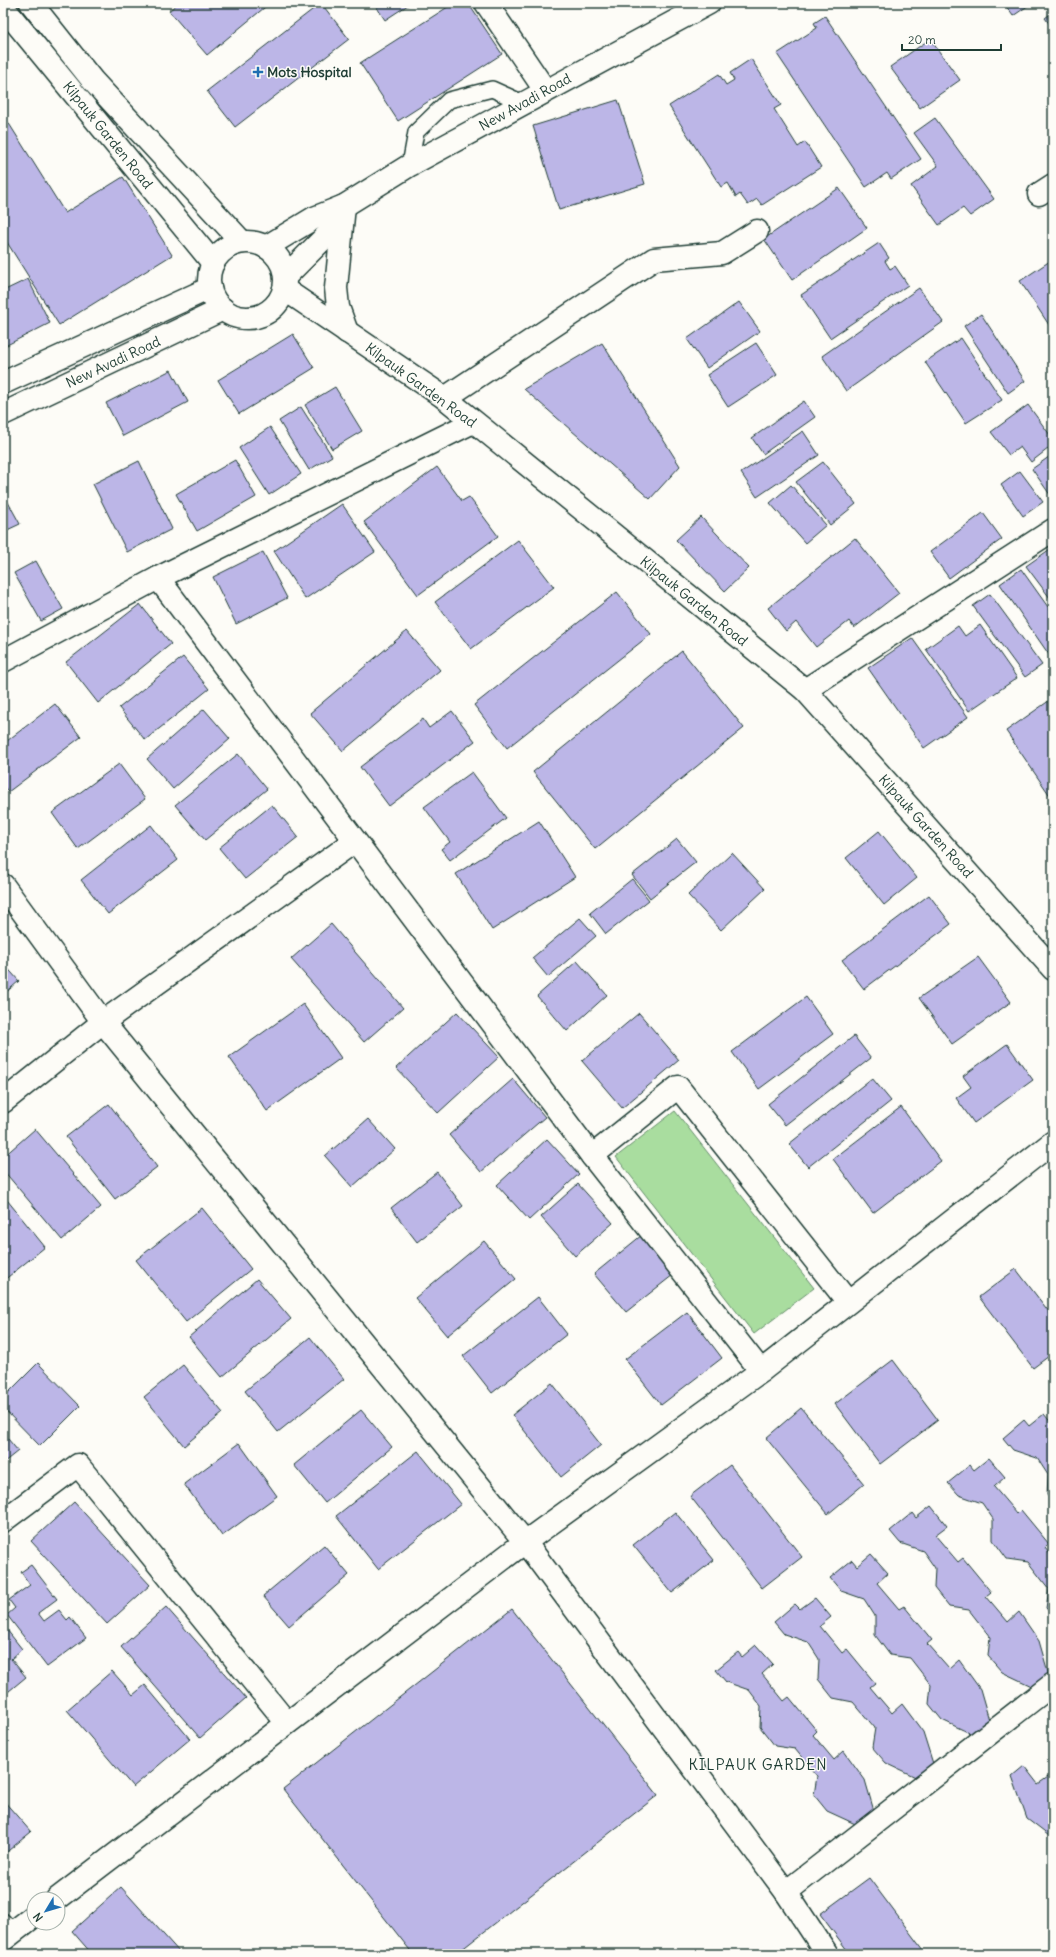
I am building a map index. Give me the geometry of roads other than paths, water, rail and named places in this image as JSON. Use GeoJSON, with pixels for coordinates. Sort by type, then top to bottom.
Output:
{"type":"FeatureCollection","features":[{"type":"Feature","properties":{"kind":"street","name":"Kilpauk Garden Road"},"geometry":{"type":"LineString","coordinates":[[31,3],[93,81],[242,242]]}},
{"type":"Feature","properties":{"kind":"street"},"geometry":{"type":"LineString","coordinates":[[486,3],[545,90]]}},
{"type":"Feature","properties":{"kind":"street","name":"New Avadi Road"},"geometry":{"type":"LineString","coordinates":[[266,247],[314,218],[344,206],[410,165],[523,104],[545,90],[709,3]]}},
{"type":"Feature","properties":{"kind":"street","name":"Kilpauk Garden Road"},"geometry":{"type":"LineString","coordinates":[[3,7],[213,263]]}},
{"type":"Feature","properties":{"kind":"street"},"geometry":{"type":"LineString","coordinates":[[344,206],[336,288],[338,307],[347,332]]}},
{"type":"Feature","properties":{"kind":"street","name":"New Avadi Road"},"geometry":{"type":"LineString","coordinates":[[285,283],[327,235],[344,206]]}},
{"type":"Feature","properties":{"kind":"street"},"geometry":{"type":"LineString","coordinates":[[445,398],[654,259],[722,253],[757,231]]}},
{"type":"Feature","properties":{"kind":"street"},"geometry":{"type":"LineString","coordinates":[[242,242],[266,247],[275,254],[282,264],[285,283],[280,301],[271,310],[260,316],[247,318],[234,316],[223,310],[215,300],[210,288],[209,275],[213,263],[220,253],[230,246],[242,242]]}},
{"type":"Feature","properties":{"kind":"street","name":"Kilpauk Garden Road"},"geometry":{"type":"LineString","coordinates":[[285,283],[347,332],[445,398],[805,690],[1053,969]]}},
{"type":"Feature","properties":{"kind":"street","name":"New Avadi Road"},"geometry":{"type":"LineString","coordinates":[[3,383],[210,288]]}},
{"type":"Feature","properties":{"kind":"street","name":"New Avadi Road"},"geometry":{"type":"LineString","coordinates":[[3,414],[223,310]]}},
{"type":"Feature","properties":{"kind":"street"},"geometry":{"type":"LineString","coordinates":[[3,661],[158,578],[473,422]]}},
{"type":"Feature","properties":{"kind":"street"},"geometry":{"type":"LineString","coordinates":[[805,690],[1053,530]]}},
{"type":"Feature","properties":{"kind":"street"},"geometry":{"type":"LineString","coordinates":[[158,578],[592,1156],[761,1371]]}},
{"type":"Feature","properties":{"kind":"street"},"geometry":{"type":"LineString","coordinates":[[3,1102],[103,1022],[356,841]]}},
{"type":"Feature","properties":{"kind":"street"},"geometry":{"type":"LineString","coordinates":[[3,885],[103,1022],[525,1542],[786,1892],[827,1954]]}},
{"type":"Feature","properties":{"kind":"street"},"geometry":{"type":"LineString","coordinates":[[592,1156],[678,1087],[848,1302]]}},
{"type":"Feature","properties":{"kind":"street"},"geometry":{"type":"LineString","coordinates":[[66,1891],[525,1542],[761,1371],[1053,1142]]}},
{"type":"Feature","properties":{"kind":"street"},"geometry":{"type":"LineString","coordinates":[[3,1522],[78,1465],[287,1724]]}},
{"type":"Feature","properties":{"kind":"street"},"geometry":{"type":"LineString","coordinates":[[786,1892],[1053,1684]]}},
{"type":"Feature","properties":{"kind":"street"},"geometry":{"type":"LineString","coordinates":[[6,1931],[26,1920]]}},
{"type":"Feature","properties":{"kind":"lane"},"geometry":{"type":"LineString","coordinates":[[410,165],[416,132],[449,100],[492,89],[523,104]]}},
{"type":"Feature","properties":{"kind":"place","name":"Mots Hospital"},"geometry":{"type":"Point","coordinates":[258,72]}},
{"type":"Feature","properties":{"kind":"district","name":"KILPAUK GARDEN"},"geometry":{"type":"Point","coordinates":[758,1765]}}]}
